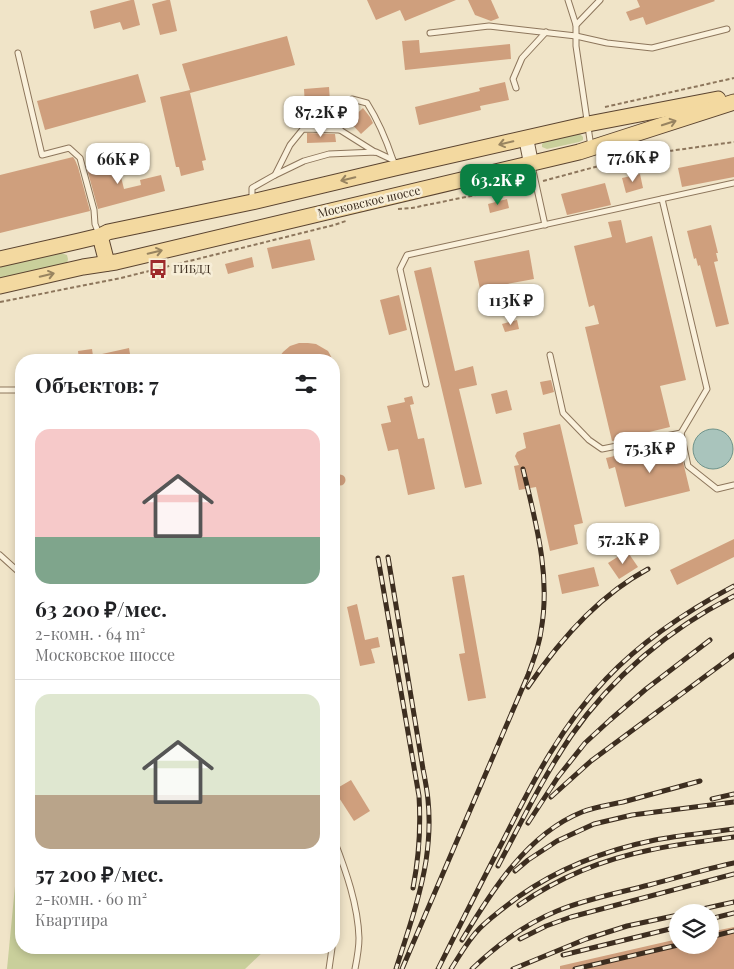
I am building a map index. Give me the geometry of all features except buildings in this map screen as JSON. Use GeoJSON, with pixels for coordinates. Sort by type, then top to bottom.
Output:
{"type":"FeatureCollection","features":[{"type":"Feature","properties":{"kind":"main road"},"geometry":{"type":"LineString","coordinates":[[0,259],[79,242],[108,232],[252,202],[394,164],[734,95]]}},
{"type":"Feature","properties":{"kind":"main road","name":"Московское шоссе"},"geometry":{"type":"LineString","coordinates":[[0,286],[108,263],[579,152],[734,102]]}},
{"type":"Feature","properties":{"kind":"main road"},"geometry":{"type":"LineString","coordinates":[[100,236],[108,263]]}},
{"type":"Feature","properties":{"kind":"main road"},"geometry":{"type":"LineString","coordinates":[[79,242],[83,267]]}},
{"type":"Feature","properties":{"kind":"street"},"geometry":{"type":"LineString","coordinates":[[526,138],[531,163]]}},
{"type":"Feature","properties":{"kind":"lane"},"geometry":{"type":"LineString","coordinates":[[568,0],[576,25],[576,46],[592,148]]}},
{"type":"Feature","properties":{"kind":"lane"},"geometry":{"type":"LineString","coordinates":[[576,25],[600,0]]}},
{"type":"Feature","properties":{"kind":"lane"},"geometry":{"type":"LineString","coordinates":[[430,33],[489,26],[576,36],[606,43],[652,48],[727,30]]}},
{"type":"Feature","properties":{"kind":"lane"},"geometry":{"type":"LineString","coordinates":[[516,88],[513,79],[522,58],[546,32]]}},
{"type":"Feature","properties":{"kind":"lane"},"geometry":{"type":"LineString","coordinates":[[18,53],[42,155],[69,148],[80,158],[100,236]]}},
{"type":"Feature","properties":{"kind":"lane"},"geometry":{"type":"LineString","coordinates":[[340,130],[339,112],[352,99],[367,103],[383,130],[394,164]]}},
{"type":"Feature","properties":{"kind":"lane"},"geometry":{"type":"LineString","coordinates":[[275,175],[290,145],[303,129],[340,130],[394,164]]}},
{"type":"Feature","properties":{"kind":"lane"},"geometry":{"type":"LineString","coordinates":[[252,202],[252,188],[304,161],[329,154],[376,152]]}},
{"type":"Feature","properties":{"kind":"lane"},"geometry":{"type":"LineString","coordinates":[[531,163],[545,224]]}},
{"type":"Feature","properties":{"kind":"lane"},"geometry":{"type":"LineString","coordinates":[[426,384],[400,269],[407,254],[734,183]]}},
{"type":"Feature","properties":{"kind":"lane"},"geometry":{"type":"LineString","coordinates":[[662,199],[707,389],[681,433],[688,466],[717,489],[734,485]]}},
{"type":"Feature","properties":{"kind":"lane"},"geometry":{"type":"LineString","coordinates":[[550,355],[563,412],[589,440],[602,449],[681,433]]}},
{"type":"Feature","properties":{"kind":"lane"},"geometry":{"type":"LineString","coordinates":[[0,390],[15,390]]}},
{"type":"Feature","properties":{"kind":"lane"},"geometry":{"type":"LineString","coordinates":[[0,555],[15,569]]}},
{"type":"Feature","properties":{"kind":"lane"},"geometry":{"type":"LineString","coordinates":[[340,858],[349,884],[356,916],[359,940],[355,969]]}},
{"type":"Feature","properties":{"kind":"lane"},"geometry":{"type":"LineString","coordinates":[[330,969],[331,954]]}},
{"type":"Feature","properties":{"kind":"path"},"geometry":{"type":"LineString","coordinates":[[396,209],[412,208],[536,182],[632,157],[734,142]]}},
{"type":"Feature","properties":{"kind":"path"},"geometry":{"type":"LineString","coordinates":[[0,302],[121,278],[334,226],[351,219]]}},
{"type":"Feature","properties":{"kind":"green space"},"geometry":{"type":"Polygon","coordinates":[[[578,134],[583,137],[583,140],[579,142],[547,149],[542,147],[545,141],[578,134]]]}},
{"type":"Feature","properties":{"kind":"green space"},"geometry":{"type":"Polygon","coordinates":[[[61,253],[67,255],[67,264],[0,281],[0,267],[61,253]]]}},
{"type":"Feature","properties":{"kind":"green space"},"geometry":{"type":"Polygon","coordinates":[[[15,886],[15,954],[261,954],[245,969],[7,969],[15,886]]]}},
{"type":"Feature","properties":{"kind":"water"},"geometry":{"type":"Polygon","coordinates":[[[713,429],[727,435],[733,449],[727,463],[713,469],[699,463],[693,449],[699,435],[713,429]]]}},
{"type":"Feature","properties":{"kind":"railway"},"geometry":{"type":"LineString","coordinates":[[402,969],[528,675],[539,643],[544,610],[543,570],[537,529],[523,469]]}},
{"type":"Feature","properties":{"kind":"railway"},"geometry":{"type":"LineString","coordinates":[[388,557],[427,788],[429,815],[426,861],[413,916],[396,969]]}},
{"type":"Feature","properties":{"kind":"railway"},"geometry":{"type":"LineString","coordinates":[[378,558],[419,796],[419,842],[413,888]]}},
{"type":"Feature","properties":{"kind":"railway"},"geometry":{"type":"LineString","coordinates":[[528,687],[566,637],[596,606],[613,592],[648,569]]}},
{"type":"Feature","properties":{"kind":"railway"},"geometry":{"type":"LineString","coordinates":[[438,969],[526,795],[562,734],[576,715],[606,679],[650,639],[683,616],[734,586]]}},
{"type":"Feature","properties":{"kind":"railway"},"geometry":{"type":"LineString","coordinates":[[498,866],[551,768],[587,714],[623,674],[665,639],[710,609],[734,596]]}},
{"type":"Feature","properties":{"kind":"railway"},"geometry":{"type":"LineString","coordinates":[[528,823],[558,777],[585,743],[646,689],[710,640]]}},
{"type":"Feature","properties":{"kind":"railway"},"geometry":{"type":"LineString","coordinates":[[551,797],[591,761],[734,655]]}},
{"type":"Feature","properties":{"kind":"railway"},"geometry":{"type":"LineString","coordinates":[[462,940],[485,903],[512,866],[544,835],[562,822],[592,809],[700,781]]}},
{"type":"Feature","properties":{"kind":"railway"},"geometry":{"type":"LineString","coordinates":[[712,799],[734,794]]}},
{"type":"Feature","properties":{"kind":"railway"},"geometry":{"type":"LineString","coordinates":[[515,871],[557,841],[594,824],[632,815],[734,802]]}},
{"type":"Feature","properties":{"kind":"railway"},"geometry":{"type":"LineString","coordinates":[[451,969],[464,948],[489,920],[518,897],[566,869],[601,855],[637,844],[665,838],[734,829]]}},
{"type":"Feature","properties":{"kind":"railway"},"geometry":{"type":"LineString","coordinates":[[519,905],[549,886],[599,864],[660,848],[734,837]]}},
{"type":"Feature","properties":{"kind":"railway"},"geometry":{"type":"LineString","coordinates":[[472,969],[512,936],[534,922],[557,911],[591,900],[734,863]]}},
{"type":"Feature","properties":{"kind":"railway"},"geometry":{"type":"LineString","coordinates":[[520,939],[546,926],[571,917],[734,874]]}},
{"type":"Feature","properties":{"kind":"railway"},"geometry":{"type":"LineString","coordinates":[[719,905],[734,902]]}},
{"type":"Feature","properties":{"kind":"railway"},"geometry":{"type":"LineString","coordinates":[[719,917],[734,913]]}},
{"type":"Feature","properties":{"kind":"railway"},"geometry":{"type":"LineString","coordinates":[[513,969],[586,939],[627,926],[669,917]]}},
{"type":"Feature","properties":{"kind":"railway"},"geometry":{"type":"LineString","coordinates":[[563,955],[669,929]]}},
{"type":"Feature","properties":{"kind":"railway"},"geometry":{"type":"LineString","coordinates":[[719,935],[734,931]]}},
{"type":"Feature","properties":{"kind":"railway"},"geometry":{"type":"LineString","coordinates":[[575,969],[669,947]]}},
{"type":"Feature","properties":{"kind":"place","name":"ГИБДД"},"geometry":{"type":"Point","coordinates":[158,269]}}]}
